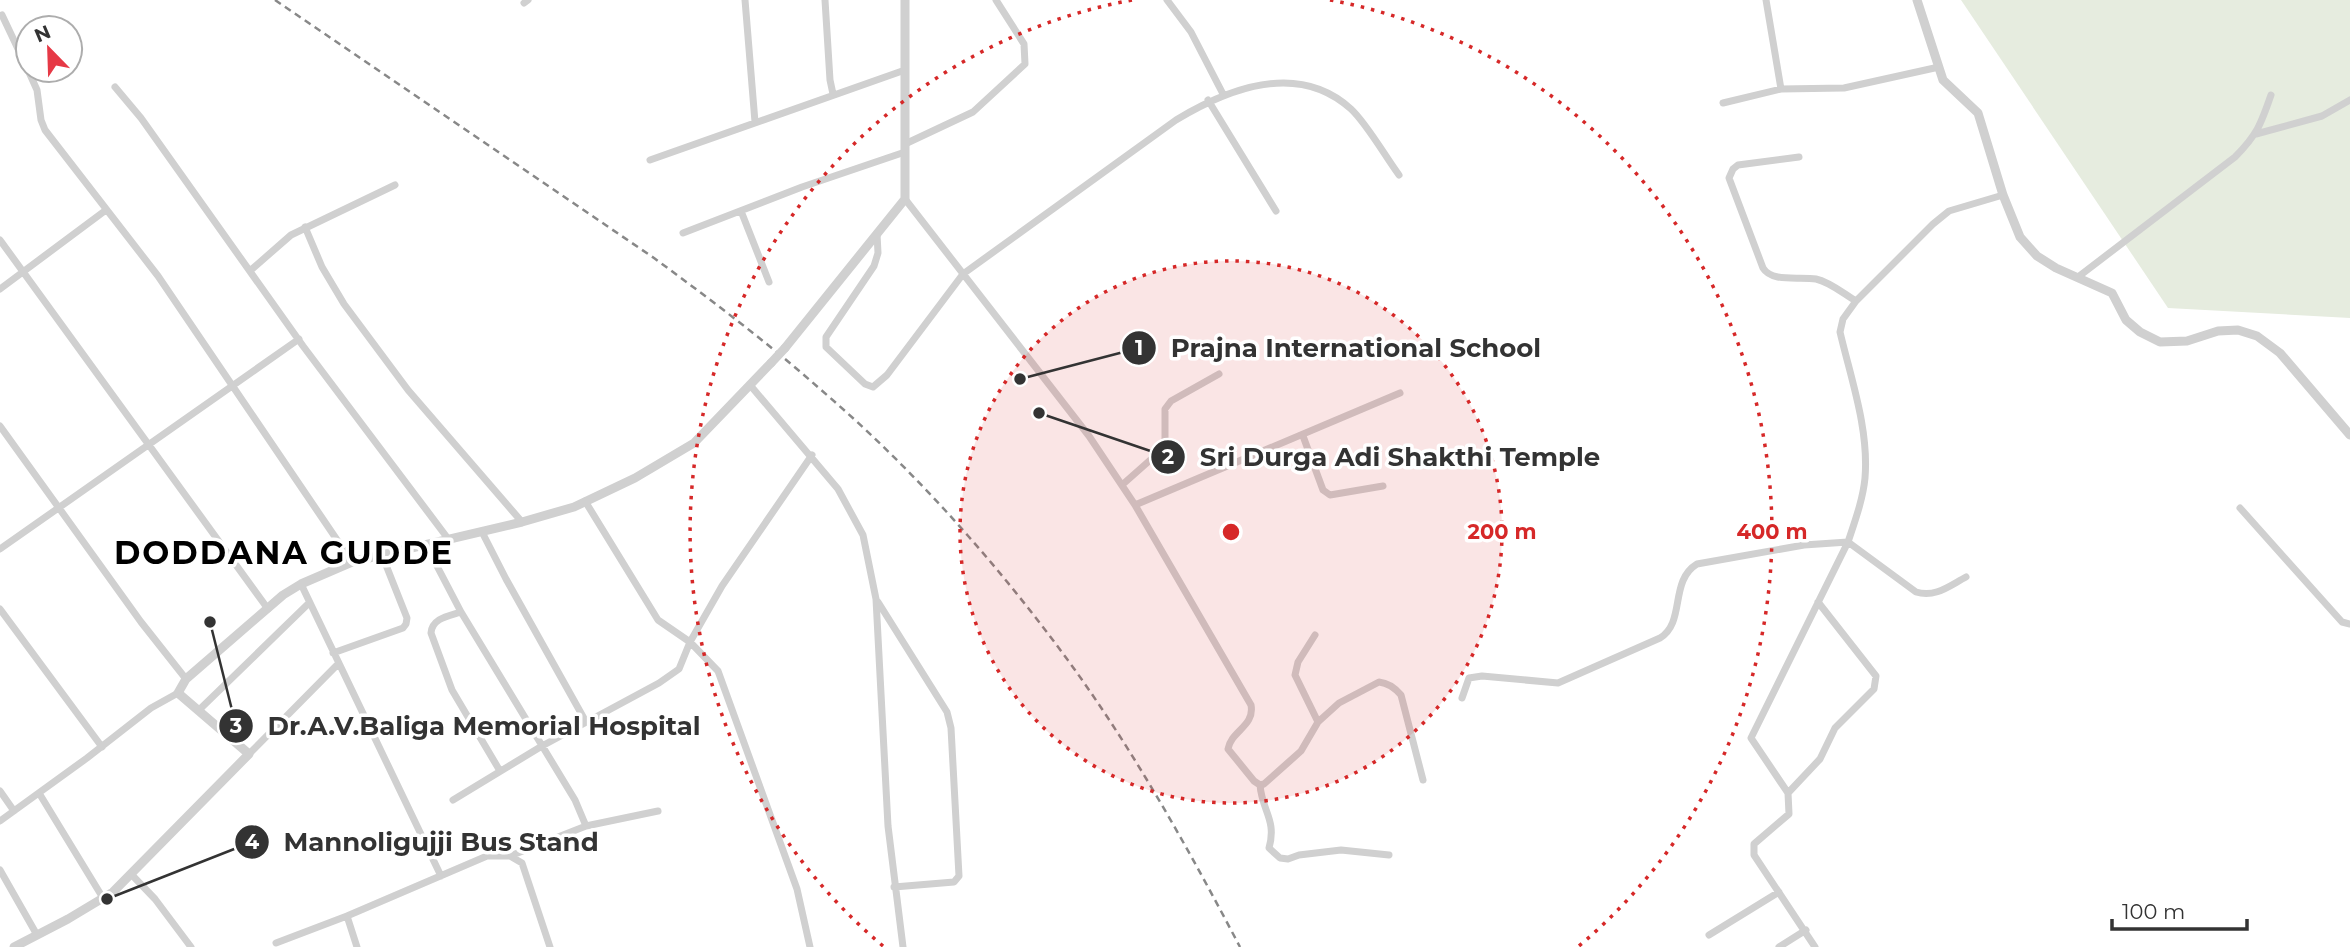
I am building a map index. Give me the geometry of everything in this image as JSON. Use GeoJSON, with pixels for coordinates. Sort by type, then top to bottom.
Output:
{"type":"FeatureCollection","features":[{"type":"Feature","properties":{"kind":"street"},"geometry":{"type":"LineString","coordinates":[[745,0],[755,122]]}},
{"type":"Feature","properties":{"kind":"street"},"geometry":{"type":"LineString","coordinates":[[825,0],[833,94]]}},
{"type":"Feature","properties":{"kind":"street"},"geometry":{"type":"LineString","coordinates":[[905,0],[905,199],[1089,436],[1135,505],[1251,705],[1253,713],[1249,722],[1229,743],[1228,749],[1260,785]]}},
{"type":"Feature","properties":{"kind":"street"},"geometry":{"type":"LineString","coordinates":[[683,233],[905,148],[973,112],[1025,64],[1024,44],[996,0]]}},
{"type":"Feature","properties":{"kind":"street"},"geometry":{"type":"LineString","coordinates":[[1167,0],[1191,32],[1223,94]]}},
{"type":"Feature","properties":{"kind":"street"},"geometry":{"type":"LineString","coordinates":[[1766,0],[1781,89]]}},
{"type":"Feature","properties":{"kind":"street"},"geometry":{"type":"LineString","coordinates":[[1917,0],[1943,80],[1978,113],[2003,195],[2020,237],[2037,256],[2056,268],[2112,293],[2126,320],[2140,332],[2160,342],[2187,341],[2218,331],[2238,330],[2257,336],[2280,353],[2350,435]]}},
{"type":"Feature","properties":{"kind":"street"},"geometry":{"type":"LineString","coordinates":[[2,15],[14,40]]}},
{"type":"Feature","properties":{"kind":"street"},"geometry":{"type":"LineString","coordinates":[[1723,103],[1781,89],[1835,89],[1939,67]]}},
{"type":"Feature","properties":{"kind":"street"},"geometry":{"type":"LineString","coordinates":[[650,160],[905,70]]}},
{"type":"Feature","properties":{"kind":"street"},"geometry":{"type":"LineString","coordinates":[[877,234],[878,253],[874,266],[826,337],[826,347],[865,384],[873,387],[880,384],[963,274],[1176,120],[1208,100],[1241,87],[1285,81],[1316,88],[1334,96],[1353,110],[1399,175]]}},
{"type":"Feature","properties":{"kind":"street"},"geometry":{"type":"LineString","coordinates":[[34,84],[45,130],[158,276],[352,562]]}},
{"type":"Feature","properties":{"kind":"street"},"geometry":{"type":"LineString","coordinates":[[115,87],[141,118],[299,339],[449,540]]}},
{"type":"Feature","properties":{"kind":"street"},"geometry":{"type":"LineString","coordinates":[[2078,277],[2235,157],[2256,134],[2271,95]]}},
{"type":"Feature","properties":{"kind":"street"},"geometry":{"type":"LineString","coordinates":[[1208,100],[1276,211]]}},
{"type":"Feature","properties":{"kind":"street"},"geometry":{"type":"LineString","coordinates":[[2256,134],[2322,116],[2350,100]]}},
{"type":"Feature","properties":{"kind":"street"},"geometry":{"type":"LineString","coordinates":[[1799,157],[1738,165],[1730,174],[1729,178],[1763,268],[1766,274],[1775,276],[1822,281],[1856,301]]}},
{"type":"Feature","properties":{"kind":"street"},"geometry":{"type":"LineString","coordinates":[[251,270],[290,235],[305,226],[395,185]]}},
{"type":"Feature","properties":{"kind":"street"},"geometry":{"type":"LineString","coordinates":[[1815,947],[1754,855],[1754,844],[1788,814],[1788,793],[1751,738],[1849,542],[1865,477],[1862,424],[1840,332],[1843,318],[1856,301],[1933,223],[1950,211],[2003,195]]}},
{"type":"Feature","properties":{"kind":"street"},"geometry":{"type":"LineString","coordinates":[[0,821],[151,708],[178,693],[186,679],[301,584],[352,562],[522,522],[585,501],[635,478],[694,443],[785,348],[905,199]]}},
{"type":"Feature","properties":{"kind":"street"},"geometry":{"type":"LineString","coordinates":[[0,289],[106,210]]}},
{"type":"Feature","properties":{"kind":"street"},"geometry":{"type":"LineString","coordinates":[[741,211],[769,282]]}},
{"type":"Feature","properties":{"kind":"street"},"geometry":{"type":"LineString","coordinates":[[305,226],[331,285],[352,314],[408,390],[522,522]]}},
{"type":"Feature","properties":{"kind":"street"},"geometry":{"type":"LineString","coordinates":[[0,240],[268,609]]}},
{"type":"Feature","properties":{"kind":"street"},"geometry":{"type":"LineString","coordinates":[[0,549],[299,339]]}},
{"type":"Feature","properties":{"kind":"street"},"geometry":{"type":"LineString","coordinates":[[1122,485],[1165,444],[1165,409],[1171,401],[1219,374]]}},
{"type":"Feature","properties":{"kind":"street"},"geometry":{"type":"LineString","coordinates":[[750,385],[812,455],[838,489],[863,535],[876,599],[888,826],[903,947]]}},
{"type":"Feature","properties":{"kind":"street"},"geometry":{"type":"LineString","coordinates":[[1135,505],[1400,393]]}},
{"type":"Feature","properties":{"kind":"street"},"geometry":{"type":"LineString","coordinates":[[0,426],[141,622],[186,679]]}},
{"type":"Feature","properties":{"kind":"street"},"geometry":{"type":"LineString","coordinates":[[1303,436],[1323,490],[1330,495],[1382,486]]}},
{"type":"Feature","properties":{"kind":"street"},"geometry":{"type":"LineString","coordinates":[[453,800],[679,669],[690,642],[722,586],[812,455]]}},
{"type":"Feature","properties":{"kind":"street"},"geometry":{"type":"LineString","coordinates":[[585,501],[658,620],[690,642],[718,671],[797,889],[810,947]]}},
{"type":"Feature","properties":{"kind":"street"},"geometry":{"type":"LineString","coordinates":[[2240,508],[2342,622],[2350,624]]}},
{"type":"Feature","properties":{"kind":"street"},"geometry":{"type":"LineString","coordinates":[[482,532],[586,722]]}},
{"type":"Feature","properties":{"kind":"street"},"geometry":{"type":"LineString","coordinates":[[1462,698],[1469,678],[1482,676],[1558,683],[1660,638],[1671,627],[1683,577],[1688,569],[1696,564],[1804,545],[1849,542],[1916,592],[1925,595],[1935,594],[1966,577]]}},
{"type":"Feature","properties":{"kind":"street"},"geometry":{"type":"LineString","coordinates":[[426,545],[461,612],[575,800],[586,826]]}},
{"type":"Feature","properties":{"kind":"street"},"geometry":{"type":"LineString","coordinates":[[333,653],[403,628],[406,624],[407,618],[382,555]]}},
{"type":"Feature","properties":{"kind":"street"},"geometry":{"type":"LineString","coordinates":[[301,584],[441,876]]}},
{"type":"Feature","properties":{"kind":"street"},"geometry":{"type":"LineString","coordinates":[[876,599],[947,712],[952,741],[959,876],[954,882],[894,887]]}},
{"type":"Feature","properties":{"kind":"street"},"geometry":{"type":"LineString","coordinates":[[199,710],[309,603]]}},
{"type":"Feature","properties":{"kind":"street"},"geometry":{"type":"LineString","coordinates":[[1788,793],[1820,759],[1835,728],[1874,690],[1877,683],[1876,676],[1818,603]]}},
{"type":"Feature","properties":{"kind":"street"},"geometry":{"type":"LineString","coordinates":[[0,609],[102,747]]}},
{"type":"Feature","properties":{"kind":"street"},"geometry":{"type":"LineString","coordinates":[[461,612],[435,622],[431,633],[452,690],[500,771]]}},
{"type":"Feature","properties":{"kind":"street"},"geometry":{"type":"LineString","coordinates":[[1315,635],[1298,662],[1295,676],[1318,722]]}},
{"type":"Feature","properties":{"kind":"street"},"geometry":{"type":"LineString","coordinates":[[14,947],[103,898],[131,874],[338,663]]}},
{"type":"Feature","properties":{"kind":"street"},"geometry":{"type":"LineString","coordinates":[[1260,785],[1301,751],[1318,722],[1339,703],[1379,682],[1386,683],[1401,695],[1423,780]]}},
{"type":"Feature","properties":{"kind":"street"},"geometry":{"type":"LineString","coordinates":[[178,693],[249,754]]}},
{"type":"Feature","properties":{"kind":"street"},"geometry":{"type":"LineString","coordinates":[[1260,785],[1261,799],[1272,826],[1269,848],[1280,858],[1341,850],[1389,855]]}},
{"type":"Feature","properties":{"kind":"street"},"geometry":{"type":"LineString","coordinates":[[0,791],[14,811]]}},
{"type":"Feature","properties":{"kind":"street"},"geometry":{"type":"LineString","coordinates":[[39,793],[103,898]]}},
{"type":"Feature","properties":{"kind":"street"},"geometry":{"type":"LineString","coordinates":[[267,947],[487,856],[510,856],[586,826],[658,811]]}},
{"type":"Feature","properties":{"kind":"street"},"geometry":{"type":"LineString","coordinates":[[510,856],[522,863],[551,947]]}},
{"type":"Feature","properties":{"kind":"street"},"geometry":{"type":"LineString","coordinates":[[0,870],[37,935]]}},
{"type":"Feature","properties":{"kind":"street"},"geometry":{"type":"LineString","coordinates":[[131,874],[191,947]]}},
{"type":"Feature","properties":{"kind":"street"},"geometry":{"type":"LineString","coordinates":[[1709,935],[1779,892]]}},
{"type":"Feature","properties":{"kind":"street"},"geometry":{"type":"LineString","coordinates":[[347,916],[357,947]]}},
{"type":"Feature","properties":{"kind":"street"},"geometry":{"type":"LineString","coordinates":[[1779,947],[1806,930]]}},
{"type":"Feature","properties":{"kind":"shaded area"},"geometry":{"type":"Polygon","coordinates":[[[1961,0],[2350,0],[2350,318],[2168,308],[1961,0]]]}},
{"type":"Feature","properties":{"kind":"railway"},"geometry":{"type":"LineString","coordinates":[[275,0],[654,258],[780,355],[890,453],[987,558],[1075,670],[1162,806],[1240,947]]}},
{"type":"Feature","properties":{"kind":"place","name":"Prajna International School"},"geometry":{"type":"Point","coordinates":[1020,379]}},
{"type":"Feature","properties":{"kind":"place","name":"Sri Durga Adi Shakthi Temple"},"geometry":{"type":"Point","coordinates":[1039,413]}},
{"type":"Feature","properties":{"kind":"place","name":"Dr.A.V.Baliga Memorial Hospital"},"geometry":{"type":"Point","coordinates":[210,622]}},
{"type":"Feature","properties":{"kind":"place","name":"Mannoligujji Bus Stand"},"geometry":{"type":"Point","coordinates":[107,899]}},
{"type":"Feature","properties":{"kind":"district","name":"DODDANA GUDDE"},"geometry":{"type":"Point","coordinates":[284,553]}}]}
